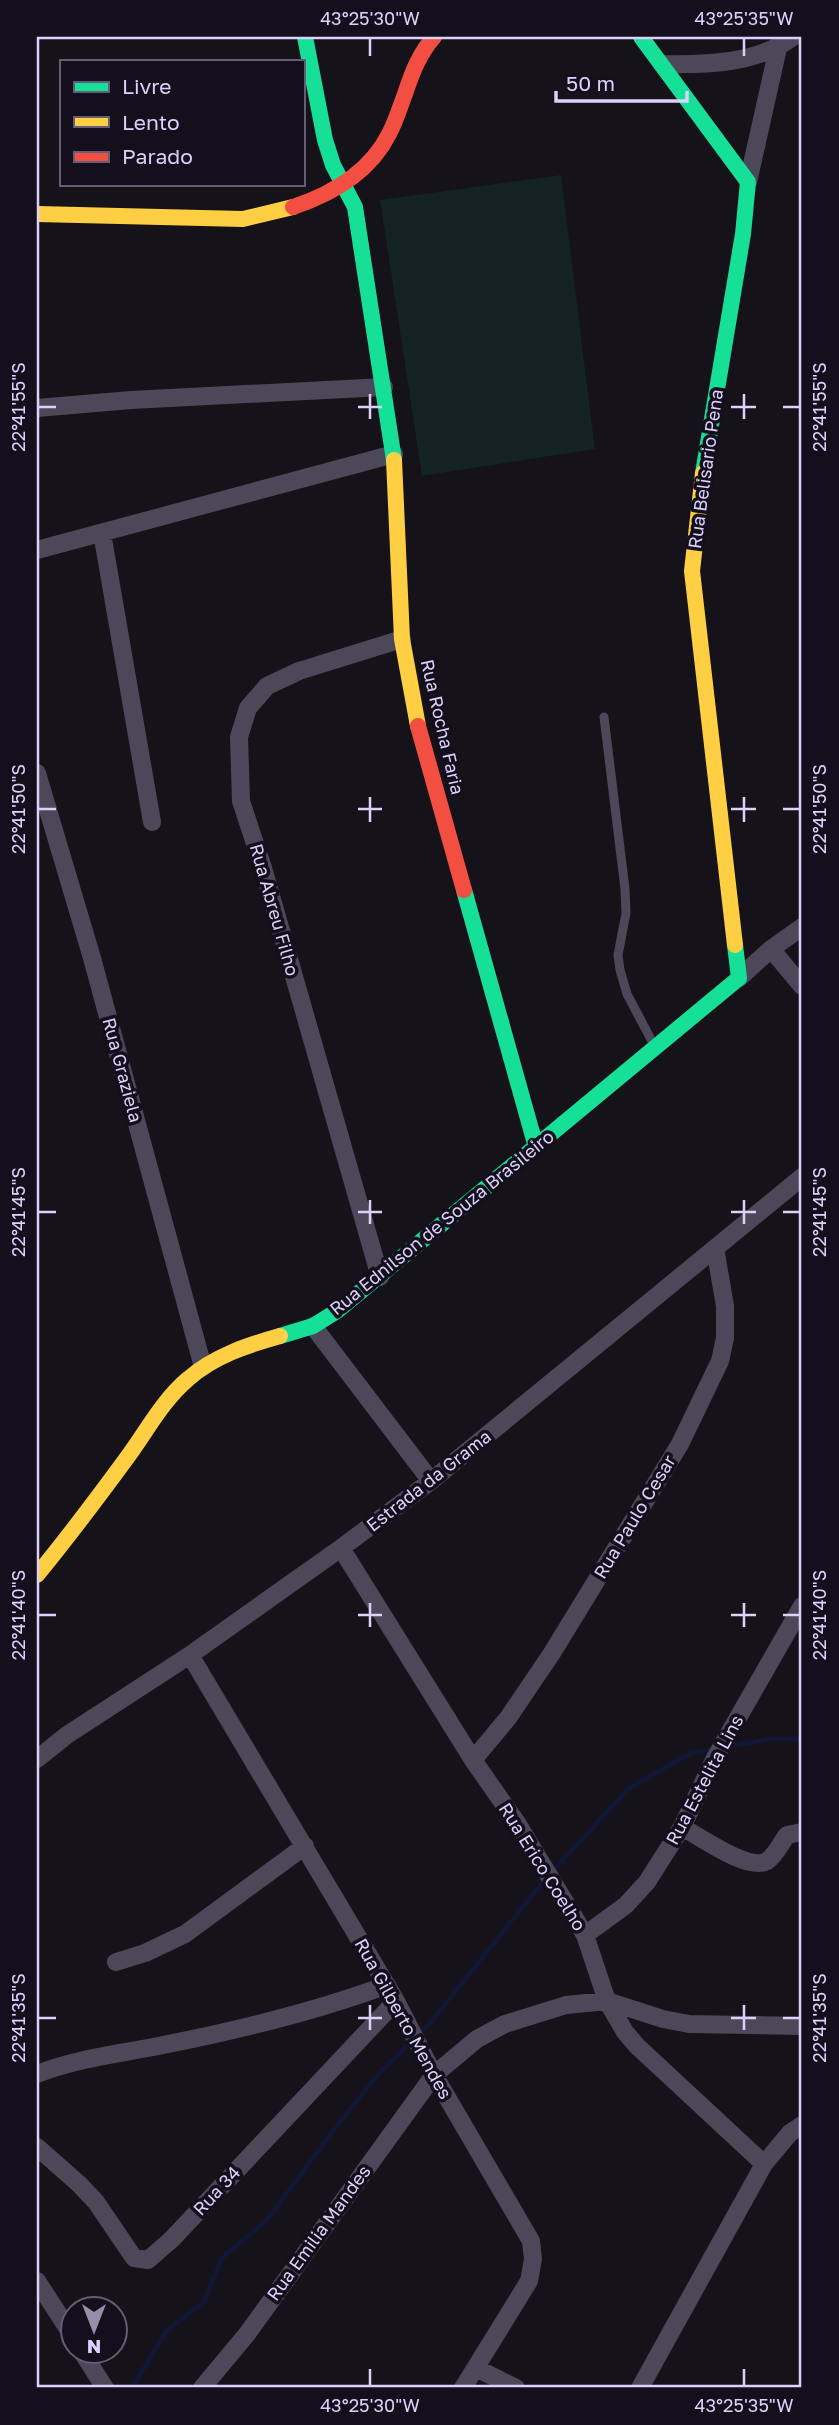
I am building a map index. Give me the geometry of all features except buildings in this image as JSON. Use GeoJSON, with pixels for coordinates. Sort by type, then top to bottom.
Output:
{"type":"FeatureCollection","features":[{"type":"Feature","properties":{"kind":"street","name":"Rua Rocha Faria"},"geometry":{"type":"LineString","coordinates":[[305,37],[325,141],[355,207],[394,454],[402,639],[415,715],[536,1147]]}},
{"type":"Feature","properties":{"kind":"street"},"geometry":{"type":"LineString","coordinates":[[37,214],[243,219],[274,214],[311,201],[358,174],[387,138],[418,56],[434,37]]}},
{"type":"Feature","properties":{"kind":"street"},"geometry":{"type":"LineString","coordinates":[[641,37],[748,182]]}},
{"type":"Feature","properties":{"kind":"street"},"geometry":{"type":"LineString","coordinates":[[662,64],[716,63],[785,42]]}},
{"type":"Feature","properties":{"kind":"street"},"geometry":{"type":"LineString","coordinates":[[748,182],[785,42]]}},
{"type":"Feature","properties":{"kind":"street","name":"Rua Belisario Pena"},"geometry":{"type":"LineString","coordinates":[[739,978],[692,571],[704,461],[743,234],[748,182]]}},
{"type":"Feature","properties":{"kind":"street"},"geometry":{"type":"LineString","coordinates":[[37,408],[131,400],[384,387]]}},
{"type":"Feature","properties":{"kind":"street"},"geometry":{"type":"LineString","coordinates":[[37,550],[394,454]]}},
{"type":"Feature","properties":{"kind":"street"},"geometry":{"type":"LineString","coordinates":[[102,533],[152,822]]}},
{"type":"Feature","properties":{"kind":"street","name":"Rua Abreu Filho"},"geometry":{"type":"LineString","coordinates":[[380,1276],[263,868],[241,801],[239,737],[248,708],[267,686],[299,671],[402,639]]}},
{"type":"Feature","properties":{"kind":"street","name":"Rua Graziela"},"geometry":{"type":"LineString","coordinates":[[37,773],[92,958],[203,1367]]}},
{"type":"Feature","properties":{"kind":"street","name":"Rua Ednilson de Souza Brasileiro"},"geometry":{"type":"LineString","coordinates":[[37,1574],[86,1514],[186,1380],[203,1367],[247,1345],[313,1326],[337,1311],[802,926]]}},
{"type":"Feature","properties":{"kind":"street"},"geometry":{"type":"LineString","coordinates":[[771,949],[802,986]]}},
{"type":"Feature","properties":{"kind":"street","name":"Estrada da Grama"},"geometry":{"type":"LineString","coordinates":[[37,1759],[68,1735],[190,1655],[431,1481],[802,1177]]}},
{"type":"Feature","properties":{"kind":"street","name":"Rua Paulo Cesar"},"geometry":{"type":"LineString","coordinates":[[474,1760],[508,1718],[552,1653],[680,1444],[720,1362],[725,1338],[725,1306],[715,1248]]}},
{"type":"Feature","properties":{"kind":"street"},"geometry":{"type":"LineString","coordinates":[[313,1326],[431,1481]]}},
{"type":"Feature","properties":{"kind":"street","name":"Rua Erico Coelho"},"geometry":{"type":"LineString","coordinates":[[341,1548],[474,1760],[517,1823],[584,1935],[607,2001],[625,2032],[636,2046],[764,2164]]}},
{"type":"Feature","properties":{"kind":"street","name":"Rua Estelita Lins"},"geometry":{"type":"LineString","coordinates":[[584,1935],[626,1905],[647,1882],[682,1828],[715,1758],[802,1606]]}},
{"type":"Feature","properties":{"kind":"street","name":"Rua Gilberto Mendes"},"geometry":{"type":"LineString","coordinates":[[190,1655],[391,1993],[434,2075],[530,2241],[533,2259],[529,2281],[463,2388]]}},
{"type":"Feature","properties":{"kind":"street"},"geometry":{"type":"LineString","coordinates":[[682,1828],[737,1858],[753,1863],[764,1863],[773,1856],[787,1835],[802,1832]]}},
{"type":"Feature","properties":{"kind":"street"},"geometry":{"type":"LineString","coordinates":[[116,1962],[145,1953],[185,1934],[304,1846]]}},
{"type":"Feature","properties":{"kind":"street"},"geometry":{"type":"LineString","coordinates":[[37,2074],[84,2059],[246,2027],[344,2001],[391,1993]]}},
{"type":"Feature","properties":{"kind":"street","name":"Rua 34"},"geometry":{"type":"LineString","coordinates":[[37,2147],[96,2202],[134,2258],[148,2260],[172,2239],[391,1993]]}},
{"type":"Feature","properties":{"kind":"street"},"geometry":{"type":"LineString","coordinates":[[607,2001],[663,2020],[689,2024],[802,2026]]}},
{"type":"Feature","properties":{"kind":"street","name":"Rua Emilia Mandes"},"geometry":{"type":"LineString","coordinates":[[202,2388],[247,2334],[434,2075],[477,2039],[505,2024],[566,2005],[607,2001]]}},
{"type":"Feature","properties":{"kind":"street"},"geometry":{"type":"LineString","coordinates":[[640,2388],[764,2164],[790,2133],[802,2124]]}},
{"type":"Feature","properties":{"kind":"street"},"geometry":{"type":"LineString","coordinates":[[37,2281],[60,2316]]}},
{"type":"Feature","properties":{"kind":"street"},"geometry":{"type":"LineString","coordinates":[[91,2366],[104,2387]]}},
{"type":"Feature","properties":{"kind":"street"},"geometry":{"type":"LineString","coordinates":[[476,2368],[516,2388]]}},
{"type":"Feature","properties":{"kind":"lane"},"geometry":{"type":"LineString","coordinates":[[604,717],[625,889],[626,913],[618,955],[620,970],[627,994],[656,1048]]}},
{"type":"Feature","properties":{"kind":"shaded area"},"geometry":{"type":"Polygon","coordinates":[[[561,175],[595,449],[422,476],[380,200],[561,175]]]}},
{"type":"Feature","properties":{"kind":"waterway"},"geometry":{"type":"LineString","coordinates":[[726,1747],[769,1739],[802,1739]]}},
{"type":"Feature","properties":{"kind":"waterway"},"geometry":{"type":"LineString","coordinates":[[552,1872],[629,1788],[691,1753],[716,1749]]}},
{"type":"Feature","properties":{"kind":"waterway"},"geometry":{"type":"LineString","coordinates":[[129,2388],[135,2383],[167,2330],[204,2302],[222,2258],[267,2220],[380,2072],[429,2024],[545,1879]]}},
{"type":"Feature","properties":{"kind":"traffic: fast"},"geometry":{"type":"LineString","coordinates":[[305,37],[325,140],[333,165],[355,207],[394,460]]}},
{"type":"Feature","properties":{"kind":"traffic: fast"},"geometry":{"type":"LineString","coordinates":[[641,37],[748,182],[743,234],[703,473]]}},
{"type":"Feature","properties":{"kind":"traffic: fast"},"geometry":{"type":"LineString","coordinates":[[464,890],[536,1147]]}},
{"type":"Feature","properties":{"kind":"traffic: fast"},"geometry":{"type":"LineString","coordinates":[[280,1336],[313,1326],[337,1311],[739,978],[735,945]]}},
{"type":"Feature","properties":{"kind":"traffic: slow"},"geometry":{"type":"LineString","coordinates":[[37,214],[243,219],[293,207]]}},
{"type":"Feature","properties":{"kind":"traffic: slow"},"geometry":{"type":"LineString","coordinates":[[394,460],[402,639],[418,726]]}},
{"type":"Feature","properties":{"kind":"traffic: slow"},"geometry":{"type":"LineString","coordinates":[[703,473],[692,571],[735,945]]}},
{"type":"Feature","properties":{"kind":"traffic: slow"},"geometry":{"type":"LineString","coordinates":[[37,1575],[179,1387],[220,1358],[280,1336]]}},
{"type":"Feature","properties":{"kind":"traffic: jam"},"geometry":{"type":"LineString","coordinates":[[293,207],[348,180],[381,148],[396,119],[416,64],[434,37]]}},
{"type":"Feature","properties":{"kind":"traffic: jam"},"geometry":{"type":"LineString","coordinates":[[418,726],[464,890]]}}]}
